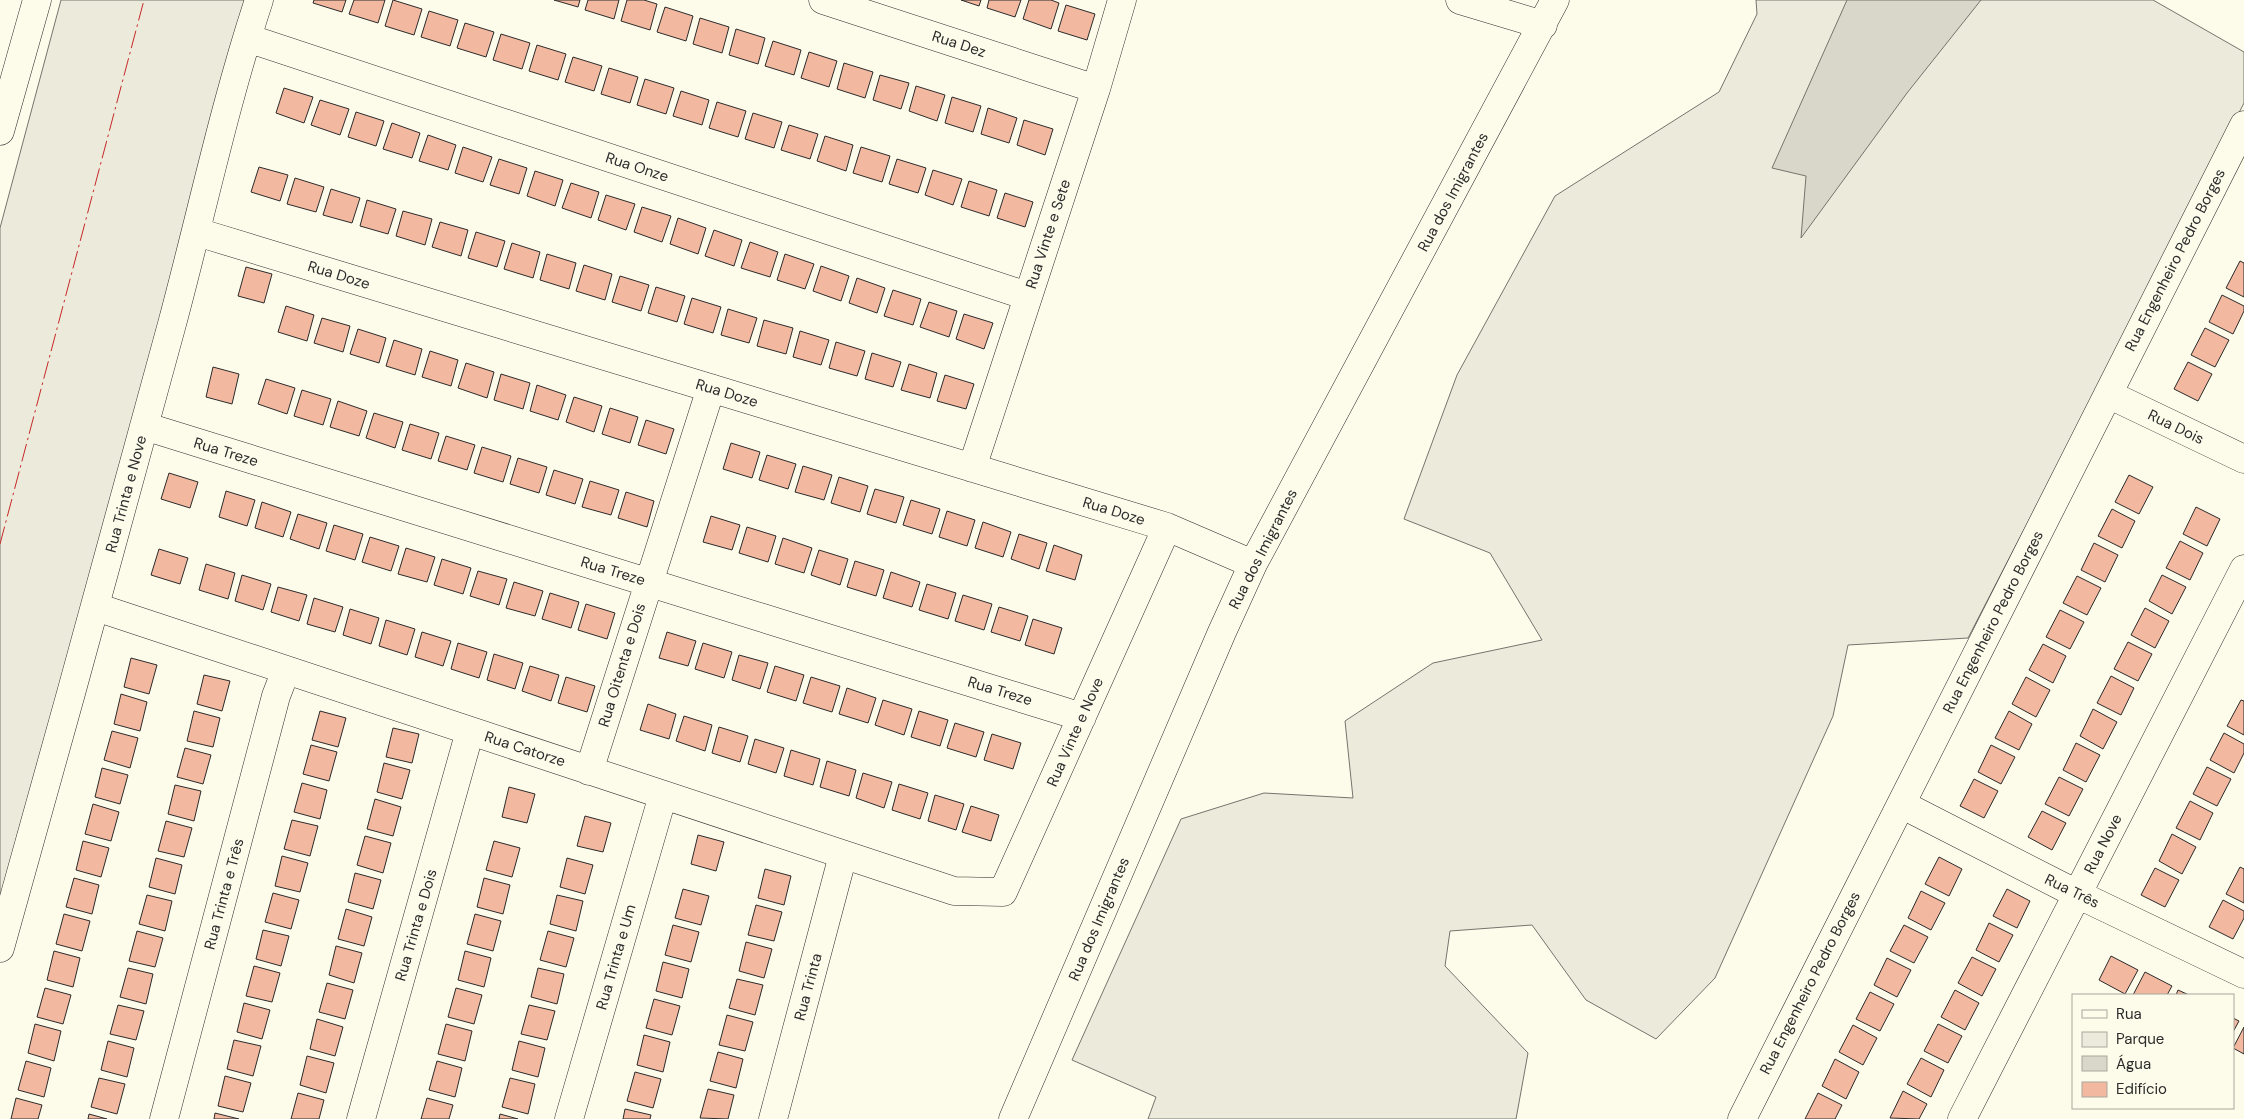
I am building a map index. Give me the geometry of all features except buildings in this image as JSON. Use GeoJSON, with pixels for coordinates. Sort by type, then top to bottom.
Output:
{"type":"FeatureCollection","features":[{"type":"Feature","properties":{"kind":"street"},"geometry":{"type":"LineString","coordinates":[[0,131],[37,0]]}},
{"type":"Feature","properties":{"kind":"street","name":"Rua Trinta e Nove"},"geometry":{"type":"LineString","coordinates":[[0,948],[96,608],[247,38],[259,0]]}},
{"type":"Feature","properties":{"kind":"street","name":"Rua Dez"},"geometry":{"type":"LineString","coordinates":[[823,0],[1096,88]]}},
{"type":"Feature","properties":{"kind":"street","name":"Rua Vinte e Sete"},"geometry":{"type":"LineString","coordinates":[[972,468],[1096,88],[1122,0]]}},
{"type":"Feature","properties":{"kind":"street"},"geometry":{"type":"LineString","coordinates":[[1460,0],[1543,25]]}},
{"type":"Feature","properties":{"kind":"street","name":"Rua dos Imigrantes"},"geometry":{"type":"LineString","coordinates":[[1013,1119],[1253,564],[1555,0]]}},
{"type":"Feature","properties":{"kind":"street","name":"Rua Onze"},"geometry":{"type":"LineString","coordinates":[[247,38],[1027,296]]}},
{"type":"Feature","properties":{"kind":"street","name":"Rua Engenheiro Pedro Borges"},"geometry":{"type":"LineString","coordinates":[[1742,1119],[2244,125]]}},
{"type":"Feature","properties":{"kind":"street","name":"Rua Doze"},"geometry":{"type":"LineString","coordinates":[[197,232],[1168,527],[1253,564]]}},
{"type":"Feature","properties":{"kind":"street","name":"Rua Oitenta e Dois"},"geometry":{"type":"LineString","coordinates":[[590,771],[710,388]]}},
{"type":"Feature","properties":{"kind":"street","name":"Rua Dois"},"geometry":{"type":"LineString","coordinates":[[2108,394],[2244,459]]}},
{"type":"Feature","properties":{"kind":"street","name":"Rua Treze"},"geometry":{"type":"LineString","coordinates":[[144,426],[1082,717]]}},
{"type":"Feature","properties":{"kind":"street","name":"Rua Vinte e Nove"},"geometry":{"type":"LineString","coordinates":[[954,891],[1003,892],[1168,527]]}},
{"type":"Feature","properties":{"kind":"street","name":"Rua Nove"},"geometry":{"type":"LineString","coordinates":[[1962,1119],[2244,570]]}},
{"type":"Feature","properties":{"kind":"street","name":"Rua Catorze"},"geometry":{"type":"LineString","coordinates":[[96,608],[954,891]]}},
{"type":"Feature","properties":{"kind":"street","name":"Rua Trinta e Três"},"geometry":{"type":"LineString","coordinates":[[164,1119],[276,696],[286,670]]}},
{"type":"Feature","properties":{"kind":"street","name":"Rua Trinta e Dois"},"geometry":{"type":"LineString","coordinates":[[361,1119],[470,731]]}},
{"type":"Feature","properties":{"kind":"street","name":"Rua Trinta e Um"},"geometry":{"type":"LineString","coordinates":[[569,1119],[663,795]]}},
{"type":"Feature","properties":{"kind":"street","name":"Rua Três"},"geometry":{"type":"LineString","coordinates":[[1901,804],[2077,894],[2244,974]]}},
{"type":"Feature","properties":{"kind":"street","name":"Rua Trinta"},"geometry":{"type":"LineString","coordinates":[[773,1119],[843,855]]}},
{"type":"Feature","properties":{"kind":"green space"},"geometry":{"type":"Polygon","coordinates":[[[61,0],[248,0],[0,913],[0,228],[61,0]]]}},
{"type":"Feature","properties":{"kind":"green space"},"geometry":{"type":"Polygon","coordinates":[[[1756,0],[2153,0],[2244,52],[2244,103],[1968,638],[1848,645],[1833,716],[1715,978],[1656,1039],[1586,1000],[1532,925],[1450,931],[1445,966],[1528,1053],[1516,1119],[1148,1119],[1156,1097],[1072,1060],[1181,819],[1264,793],[1353,798],[1345,721],[1433,663],[1542,640],[1490,553],[1404,519],[1457,375],[1555,196],[1719,92],[1757,14],[1756,0]]]}},
{"type":"Feature","properties":{"kind":"water"},"geometry":{"type":"Polygon","coordinates":[[[1847,0],[1981,0],[1907,93],[1801,238],[1806,176],[1772,168],[1847,0]]]}},
{"type":"Feature","properties":{"kind":"power"},"geometry":{"type":"LineString","coordinates":[[0,544],[144,0]]}}]}
